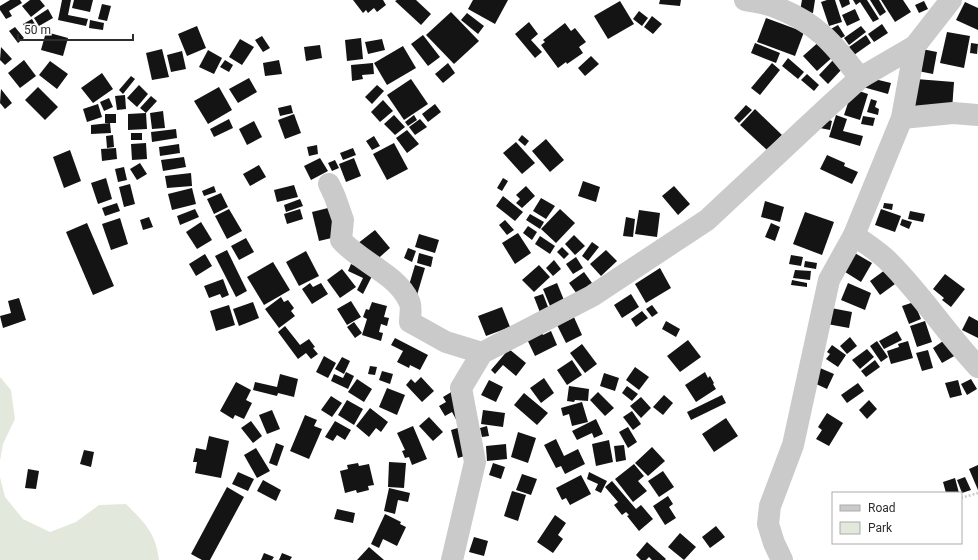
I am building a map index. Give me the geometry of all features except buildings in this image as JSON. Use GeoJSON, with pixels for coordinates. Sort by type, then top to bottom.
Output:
{"type":"FeatureCollection","features":[{"type":"Feature","properties":{"kind":"street"},"geometry":{"type":"LineString","coordinates":[[745,0],[774,6],[801,18],[817,29],[839,50],[860,78]]}},
{"type":"Feature","properties":{"kind":"street"},"geometry":{"type":"LineString","coordinates":[[452,560],[475,462],[461,388],[482,353],[592,296],[707,220],[860,78],[914,46],[951,0]]}},
{"type":"Feature","properties":{"kind":"street"},"geometry":{"type":"LineString","coordinates":[[782,560],[768,524],[770,506],[793,445],[829,280],[854,235],[902,118],[914,46]]}},
{"type":"Feature","properties":{"kind":"street"},"geometry":{"type":"LineString","coordinates":[[902,118],[953,113],[978,115]]}},
{"type":"Feature","properties":{"kind":"street"},"geometry":{"type":"LineString","coordinates":[[329,184],[343,220],[341,240],[349,250],[397,283],[410,302],[410,322],[446,342],[482,353]]}},
{"type":"Feature","properties":{"kind":"street"},"geometry":{"type":"LineString","coordinates":[[854,235],[889,261],[906,279],[946,330],[978,367]]}},
{"type":"Feature","properties":{"kind":"path"},"geometry":{"type":"LineString","coordinates":[[962,498],[978,493]]}},
{"type":"Feature","properties":{"kind":"green space"},"geometry":{"type":"Polygon","coordinates":[[[0,377],[11,390],[15,419],[3,444],[0,461],[0,377]]]}},
{"type":"Feature","properties":{"kind":"green space"},"geometry":{"type":"Polygon","coordinates":[[[0,477],[5,497],[23,519],[50,532],[76,522],[99,505],[126,504],[144,523],[152,535],[159,560],[0,560],[0,477]]]}}]}
